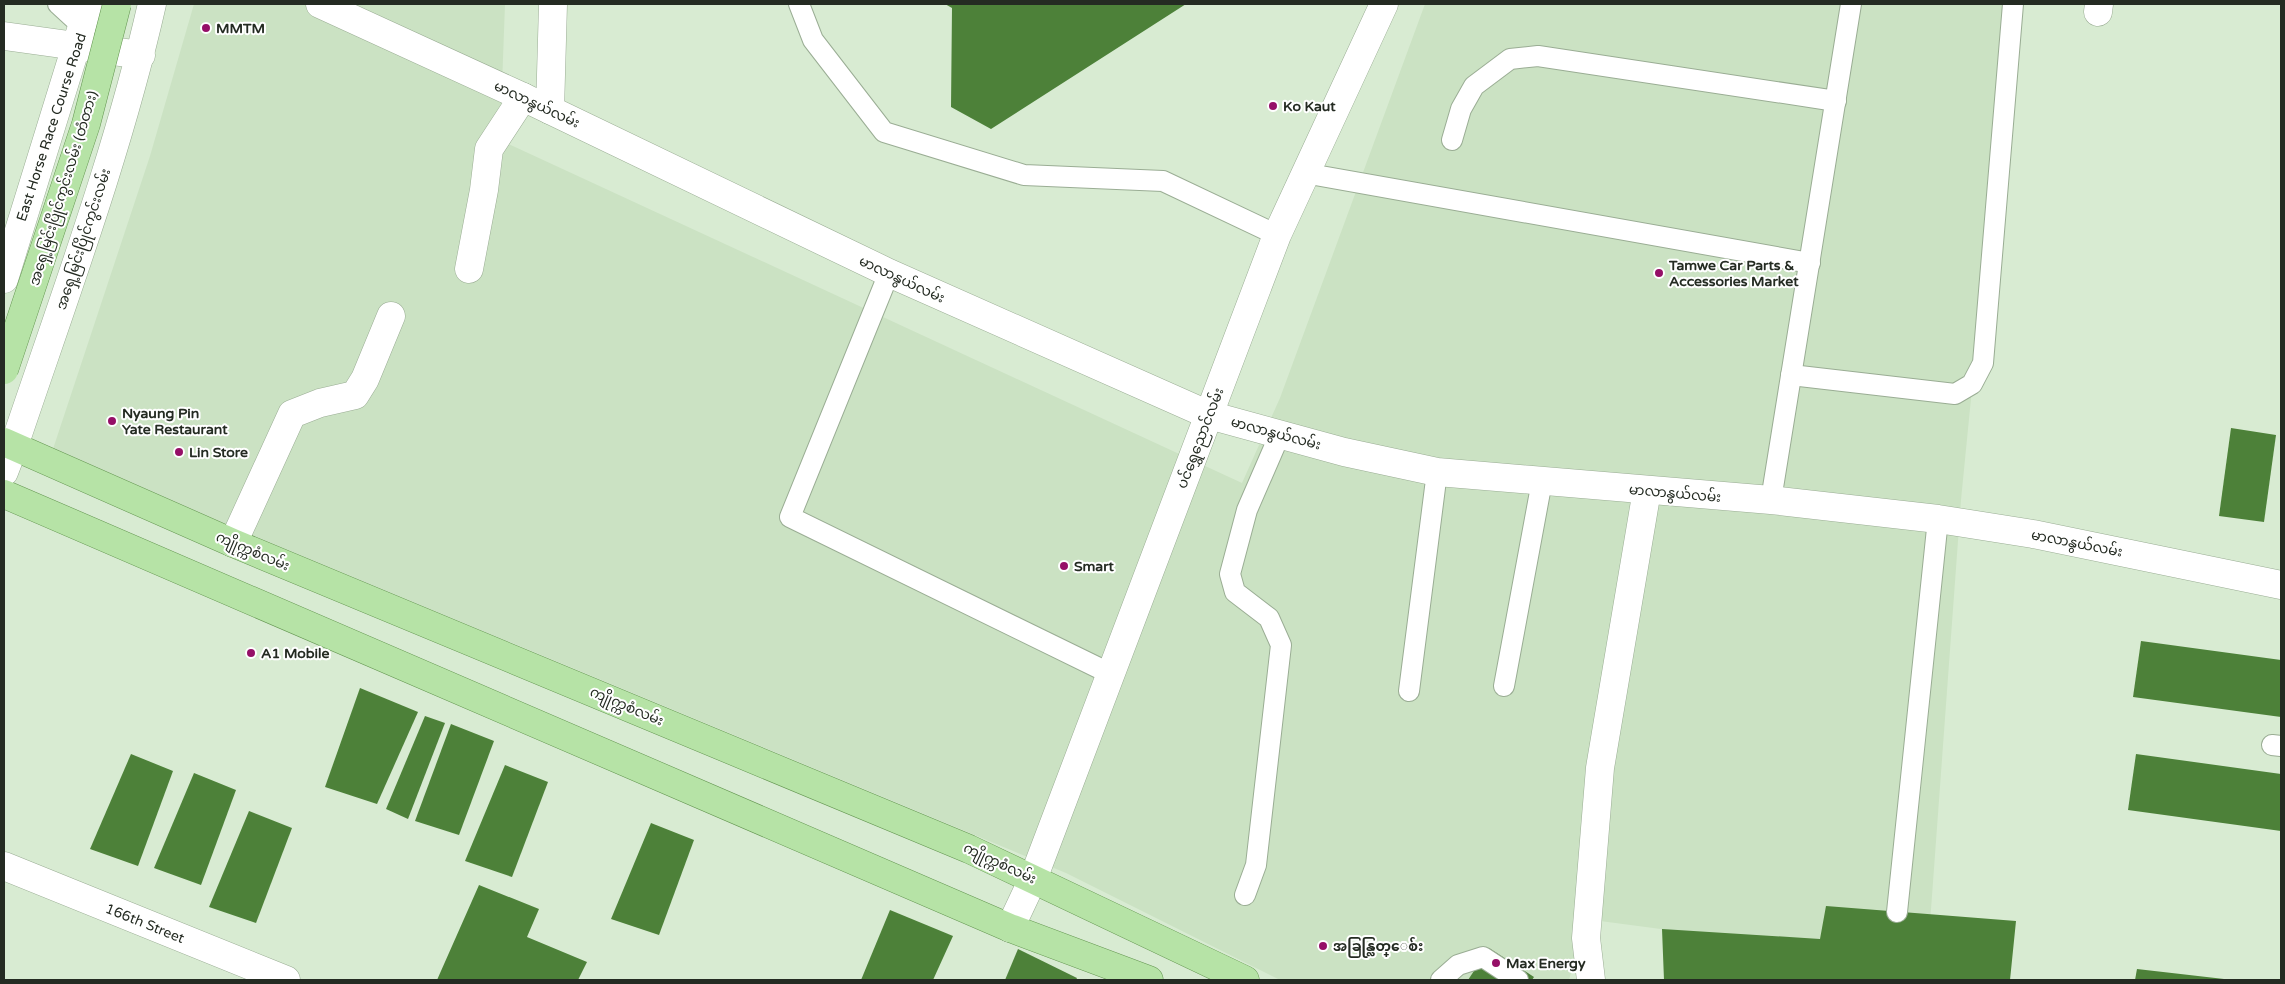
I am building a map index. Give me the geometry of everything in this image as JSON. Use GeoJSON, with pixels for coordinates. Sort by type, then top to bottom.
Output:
{"type":"FeatureCollection","features":[{"type":"Feature","properties":{"kind":"main road","name":"အရှေ့မြင်းပြိုင်ကွင်းလမ်း (တံတား)"},"geometry":{"type":"LineString","coordinates":[[4,370],[86,124],[116,4]]}},
{"type":"Feature","properties":{"kind":"main road","name":"ကျိုက္ကစံလမ်း"},"geometry":{"type":"LineString","coordinates":[[9,444],[233,542],[960,845],[1245,980]]}},
{"type":"Feature","properties":{"kind":"main road"},"geometry":{"type":"LineString","coordinates":[[4,494],[1010,928],[1149,980]]}},
{"type":"Feature","properties":{"kind":"street","name":"အရှေ့မြင်းပြိုင်ကွင်းလမ်း"},"geometry":{"type":"LineString","coordinates":[[4,472],[9,444],[115,143],[140,55],[152,4]]}},
{"type":"Feature","properties":{"kind":"street","name":"မာလာနွယ်လမ်း"},"geometry":{"type":"LineString","coordinates":[[320,4],[523,97],[889,274],[1209,415],[1344,452],[1437,472],[1771,500],[1938,519],[2033,534],[2281,585]]}},
{"type":"Feature","properties":{"kind":"street"},"geometry":{"type":"LineString","coordinates":[[550,110],[553,4]]}},
{"type":"Feature","properties":{"kind":"street","name":"ပင်ရွှေညောင်လမ်း"},"geometry":{"type":"LineString","coordinates":[[1010,928],[1033,879],[1276,234],[1384,4]]}},
{"type":"Feature","properties":{"kind":"street"},"geometry":{"type":"LineString","coordinates":[[4,36],[83,25],[140,55]]}},
{"type":"Feature","properties":{"kind":"street","name":"East Horse Race Course Road"},"geometry":{"type":"LineString","coordinates":[[4,279],[83,25]]}},
{"type":"Feature","properties":{"kind":"street"},"geometry":{"type":"LineString","coordinates":[[469,269],[484,190],[488,149],[523,97]]}},
{"type":"Feature","properties":{"kind":"street"},"geometry":{"type":"LineString","coordinates":[[233,542],[281,434],[292,414],[320,403],[355,395],[365,379],[391,316]]}},
{"type":"Feature","properties":{"kind":"street"},"geometry":{"type":"LineString","coordinates":[[1591,980],[1586,938],[1600,768],[1647,490]]}},
{"type":"Feature","properties":{"kind":"street","name":"166th Street"},"geometry":{"type":"LineString","coordinates":[[4,866],[286,980]]}},
{"type":"Feature","properties":{"kind":"lane"},"geometry":{"type":"LineString","coordinates":[[58,4],[83,25]]}},
{"type":"Feature","properties":{"kind":"lane"},"geometry":{"type":"LineString","coordinates":[[800,4],[813,40],[884,132],[1024,175],[1163,181],[1276,234]]}},
{"type":"Feature","properties":{"kind":"lane"},"geometry":{"type":"LineString","coordinates":[[1771,500],[1851,4]]}},
{"type":"Feature","properties":{"kind":"lane"},"geometry":{"type":"LineString","coordinates":[[1791,375],[1955,394],[1972,384],[1983,363],[2013,4]]}},
{"type":"Feature","properties":{"kind":"lane"},"geometry":{"type":"LineString","coordinates":[[1452,140],[1461,109],[1474,86],[1510,59],[1528,57],[1547,57],[1836,101]]}},
{"type":"Feature","properties":{"kind":"lane"},"geometry":{"type":"LineString","coordinates":[[1304,173],[1810,263]]}},
{"type":"Feature","properties":{"kind":"lane"},"geometry":{"type":"LineString","coordinates":[[889,274],[790,517],[1111,674]]}},
{"type":"Feature","properties":{"kind":"lane"},"geometry":{"type":"LineString","coordinates":[[1245,895],[1256,865],[1281,645],[1269,618],[1235,592],[1230,574],[1247,510],[1280,434]]}},
{"type":"Feature","properties":{"kind":"lane"},"geometry":{"type":"LineString","coordinates":[[1409,691],[1437,472]]}},
{"type":"Feature","properties":{"kind":"lane"},"geometry":{"type":"LineString","coordinates":[[1504,686],[1542,482]]}},
{"type":"Feature","properties":{"kind":"lane"},"geometry":{"type":"LineString","coordinates":[[1897,912],[1938,519]]}},
{"type":"Feature","properties":{"kind":"lane"},"geometry":{"type":"LineString","coordinates":[[1441,980],[1458,965],[1483,957],[1518,980]]}},
{"type":"Feature","properties":{"kind":"shaded area"},"geometry":{"type":"Polygon","coordinates":[[[194,4],[505,4],[500,140],[1242,483],[1280,398],[1425,4],[2010,4],[1961,500],[1927,964],[1585,919],[1569,980],[1280,980],[1066,873],[52,452],[150,156],[194,4]]]}},
{"type":"Feature","properties":{"kind":"building"},"geometry":{"type":"Polygon","coordinates":[[[945,4],[1186,4],[991,129],[951,107],[952,8],[945,4]]]}},
{"type":"Feature","properties":{"kind":"building"},"geometry":{"type":"Polygon","coordinates":[[[2231,428],[2276,435],[2264,522],[2219,516],[2231,428]]]}},
{"type":"Feature","properties":{"kind":"building"},"geometry":{"type":"Polygon","coordinates":[[[2141,641],[2281,660],[2281,717],[2133,697],[2141,641]]]}},
{"type":"Feature","properties":{"kind":"building"},"geometry":{"type":"Polygon","coordinates":[[[360,688],[418,712],[377,804],[325,787],[360,688]]]}},
{"type":"Feature","properties":{"kind":"building"},"geometry":{"type":"Polygon","coordinates":[[[425,716],[445,723],[408,819],[386,809],[425,716]]]}},
{"type":"Feature","properties":{"kind":"building"},"geometry":{"type":"Polygon","coordinates":[[[451,724],[494,741],[459,835],[415,821],[451,724]]]}},
{"type":"Feature","properties":{"kind":"building"},"geometry":{"type":"Polygon","coordinates":[[[131,754],[173,771],[138,866],[90,849],[131,754]]]}},
{"type":"Feature","properties":{"kind":"building"},"geometry":{"type":"Polygon","coordinates":[[[2136,754],[2281,774],[2281,831],[2128,810],[2136,754]]]}},
{"type":"Feature","properties":{"kind":"building"},"geometry":{"type":"Polygon","coordinates":[[[505,765],[548,782],[512,877],[465,861],[505,765]]]}},
{"type":"Feature","properties":{"kind":"building"},"geometry":{"type":"Polygon","coordinates":[[[194,773],[236,790],[201,885],[154,868],[194,773]]]}},
{"type":"Feature","properties":{"kind":"building"},"geometry":{"type":"Polygon","coordinates":[[[249,811],[292,828],[256,923],[209,907],[249,811]]]}},
{"type":"Feature","properties":{"kind":"building"},"geometry":{"type":"Polygon","coordinates":[[[651,823],[694,840],[659,935],[611,919],[651,823]]]}},
{"type":"Feature","properties":{"kind":"building"},"geometry":{"type":"Polygon","coordinates":[[[479,885],[539,909],[527,937],[587,962],[578,980],[437,980],[479,885]]]}},
{"type":"Feature","properties":{"kind":"building"},"geometry":{"type":"Polygon","coordinates":[[[1826,906],[2016,921],[2010,980],[1664,980],[1662,929],[1820,939],[1826,906]]]}},
{"type":"Feature","properties":{"kind":"building"},"geometry":{"type":"Polygon","coordinates":[[[890,910],[953,936],[933,980],[861,980],[890,910]]]}},
{"type":"Feature","properties":{"kind":"building","name":"Max Energy"},"geometry":{"type":"Polygon","coordinates":[[[1489,948],[1534,977],[1532,980],[1468,980],[1489,948]]]}},
{"type":"Feature","properties":{"kind":"building"},"geometry":{"type":"Polygon","coordinates":[[[1018,949],[1077,978],[1076,980],[1005,980],[1018,949]]]}},
{"type":"Feature","properties":{"kind":"building"},"geometry":{"type":"Polygon","coordinates":[[[2137,969],[2224,979],[2224,980],[2135,980],[2137,969]]]}},
{"type":"Feature","properties":{"kind":"place","name":"MMTM"},"geometry":{"type":"Point","coordinates":[206,28]}},
{"type":"Feature","properties":{"kind":"place","name":"Ko Kaut"},"geometry":{"type":"Point","coordinates":[1273,106]}},
{"type":"Feature","properties":{"kind":"place","name":"Tamwe Car Parts & Accessories Market"},"geometry":{"type":"Point","coordinates":[1659,273]}},
{"type":"Feature","properties":{"kind":"place","name":"Nyaung Pin Yate Restaurant"},"geometry":{"type":"Point","coordinates":[112,421]}},
{"type":"Feature","properties":{"kind":"place","name":"Lin Store"},"geometry":{"type":"Point","coordinates":[179,452]}},
{"type":"Feature","properties":{"kind":"place","name":"Smart"},"geometry":{"type":"Point","coordinates":[1064,566]}},
{"type":"Feature","properties":{"kind":"place","name":"A1 Mobile"},"geometry":{"type":"Point","coordinates":[251,653]}},
{"type":"Feature","properties":{"kind":"place","name":"အခြန္လြတ္ေစ်း"},"geometry":{"type":"Point","coordinates":[1323,946]}},
{"type":"Feature","properties":{"kind":"place","name":"Max Energy"},"geometry":{"type":"Point","coordinates":[1496,963]}}]}
